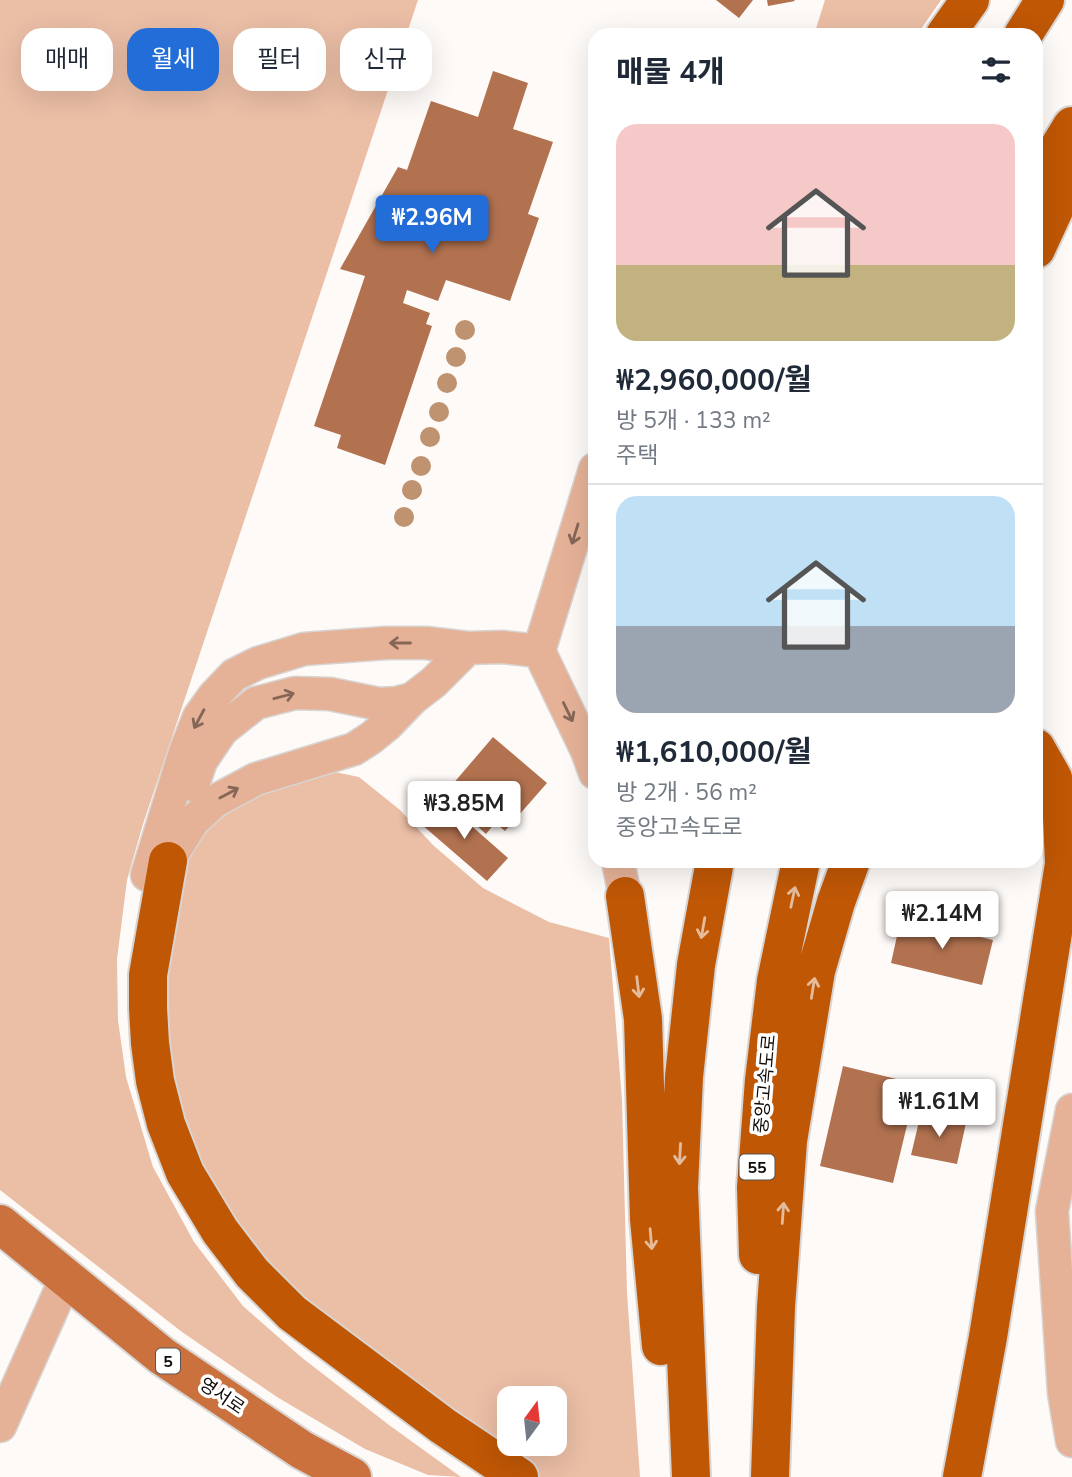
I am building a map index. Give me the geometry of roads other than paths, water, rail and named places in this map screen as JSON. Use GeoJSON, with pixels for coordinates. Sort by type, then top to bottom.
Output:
{"type":"FeatureCollection","features":[{"type":"Feature","properties":{"kind":"highway"},"geometry":{"type":"LineString","coordinates":[[950,28],[970,0]]}},
{"type":"Feature","properties":{"kind":"highway"},"geometry":{"type":"LineString","coordinates":[[1027,28],[1045,0]]}},
{"type":"Feature","properties":{"kind":"highway"},"geometry":{"type":"LineString","coordinates":[[1043,174],[1072,126]]}},
{"type":"Feature","properties":{"kind":"highway"},"geometry":{"type":"LineString","coordinates":[[1043,234],[1072,171]]}},
{"type":"Feature","properties":{"kind":"highway"},"geometry":{"type":"LineString","coordinates":[[962,1477],[988,1337],[1064,864],[1062,817],[1053,778],[1043,760]]}},
{"type":"Feature","properties":{"kind":"highway"},"geometry":{"type":"LineString","coordinates":[[158,868],[130,973],[135,1066],[146,1116],[167,1174],[190,1217],[219,1259],[261,1305],[302,1342],[485,1477]]}},
{"type":"Feature","properties":{"kind":"highway"},"geometry":{"type":"LineString","coordinates":[[158,868],[148,975],[150,1043],[155,1081],[166,1124],[190,1181],[220,1231],[252,1273],[292,1314],[443,1426],[519,1477]]}},
{"type":"Feature","properties":{"kind":"highway"},"geometry":{"type":"LineString","coordinates":[[691,1477],[679,1188],[684,1077],[696,965],[714,868]]}},
{"type":"Feature","properties":{"kind":"highway","name":"중앙고속도로"},"geometry":{"type":"LineString","coordinates":[[768,1477],[756,1187],[764,1080],[776,981],[800,868]]}},
{"type":"Feature","properties":{"kind":"highway"},"geometry":{"type":"LineString","coordinates":[[768,1477],[776,1307],[788,1141],[816,971],[848,868]]}},
{"type":"Feature","properties":{"kind":"highway"},"geometry":{"type":"LineString","coordinates":[[948,1477],[1029,996],[1038,909],[1037,868]]}},
{"type":"Feature","properties":{"kind":"highway"},"geometry":{"type":"LineString","coordinates":[[621,878],[643,1020],[649,1219],[664,1378],[684,1477]]}},
{"type":"Feature","properties":{"kind":"main road","name":"영서로"},"geometry":{"type":"LineString","coordinates":[[0,1224],[162,1356],[302,1450],[352,1477]]}},
{"type":"Feature","properties":{"kind":"street"},"geometry":{"type":"LineString","coordinates":[[588,491],[538,651],[588,742]]}},
{"type":"Feature","properties":{"kind":"street"},"geometry":{"type":"LineString","coordinates":[[158,868],[185,752],[199,717],[234,675],[258,663],[304,649],[426,643],[538,651]]}},
{"type":"Feature","properties":{"kind":"street"},"geometry":{"type":"LineString","coordinates":[[158,868],[193,821],[215,801],[256,779],[354,749],[379,732],[468,648]]}},
{"type":"Feature","properties":{"kind":"street"},"geometry":{"type":"LineString","coordinates":[[158,868],[201,761],[222,730],[256,703],[295,692],[330,694],[379,704],[397,704],[412,699]]}},
{"type":"Feature","properties":{"kind":"street"},"geometry":{"type":"LineString","coordinates":[[1072,1110],[1052,1211],[1064,1393],[1072,1441]]}},
{"type":"Feature","properties":{"kind":"street"},"geometry":{"type":"LineString","coordinates":[[0,1426],[66,1278]]}}]}
